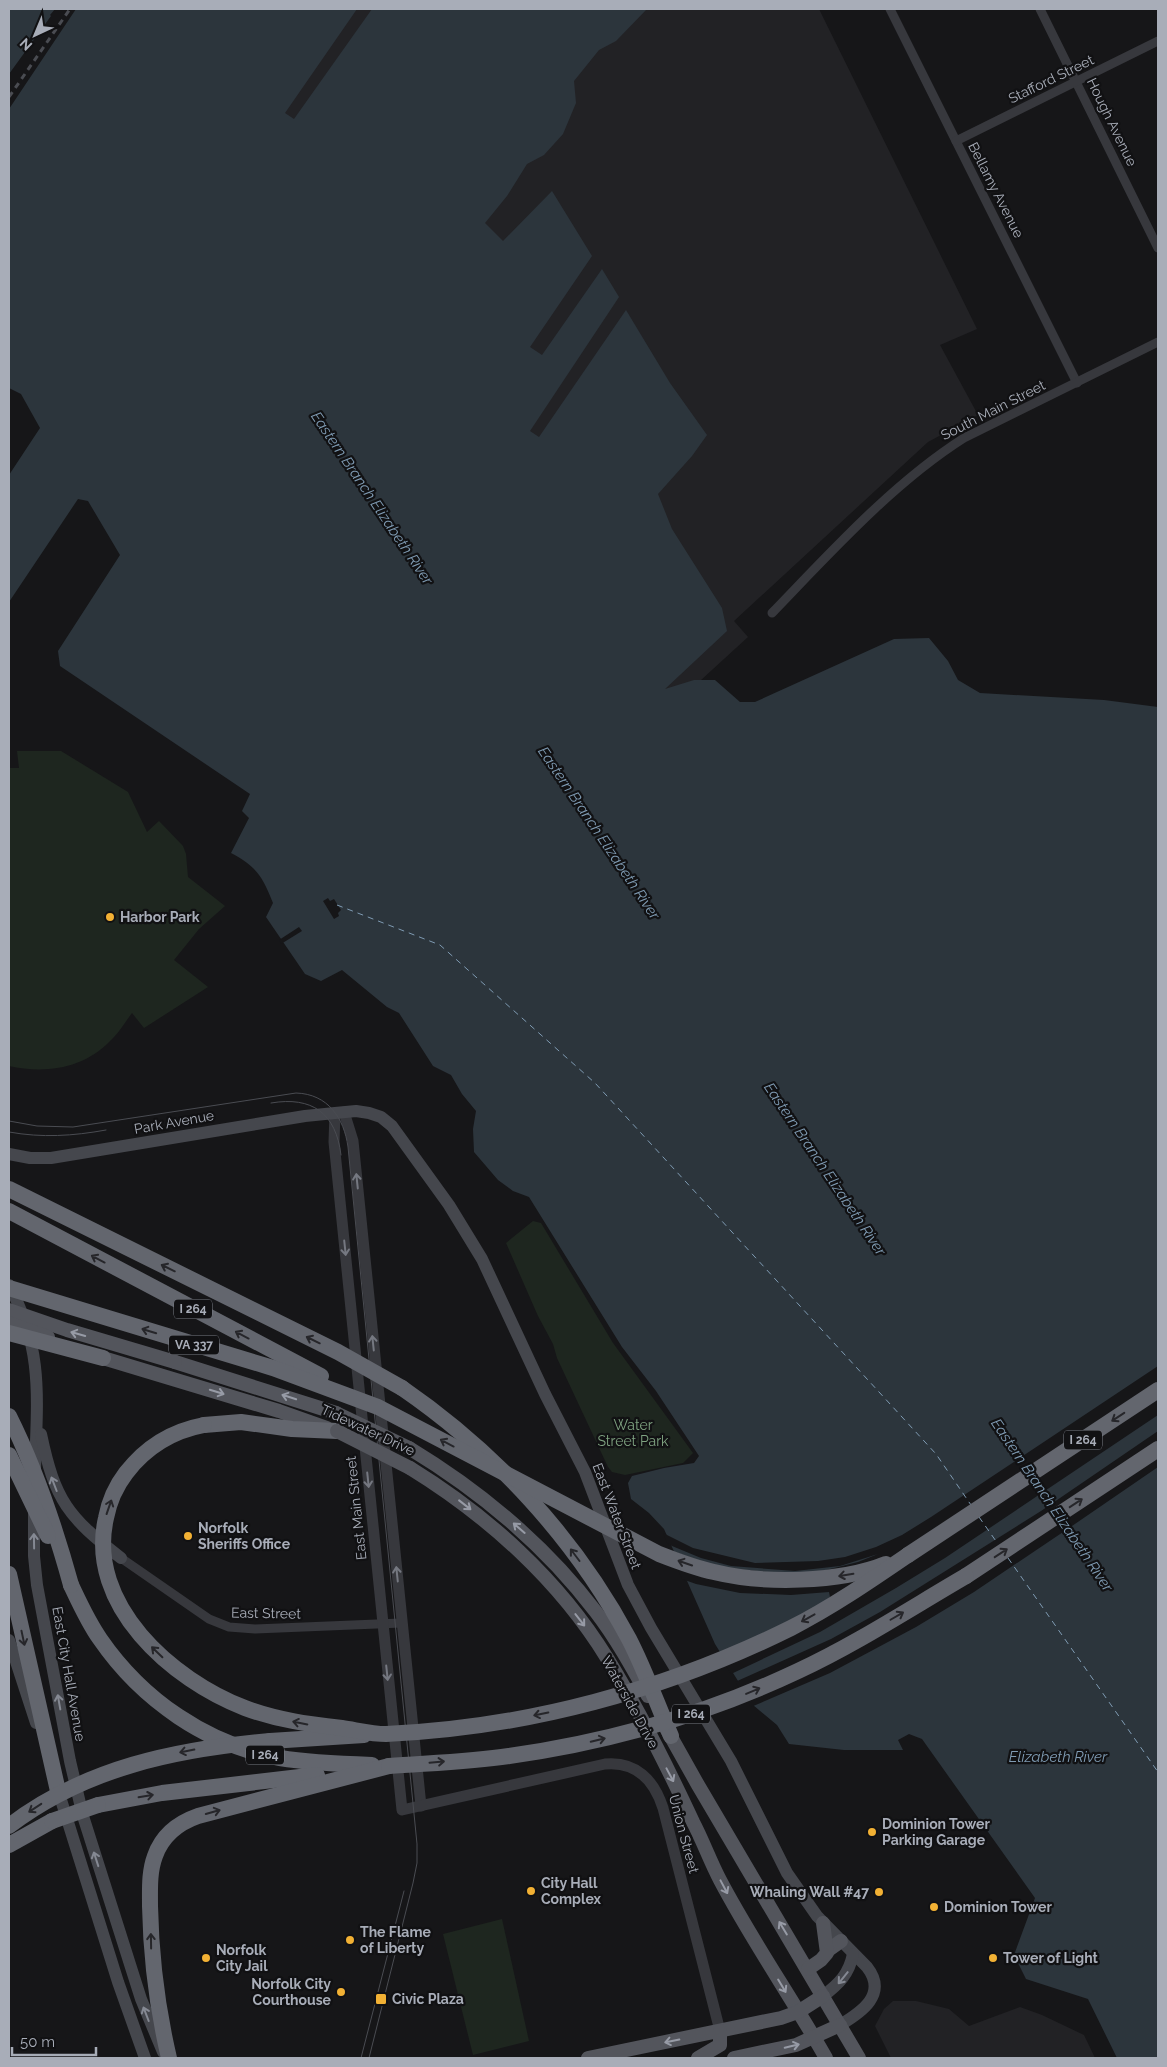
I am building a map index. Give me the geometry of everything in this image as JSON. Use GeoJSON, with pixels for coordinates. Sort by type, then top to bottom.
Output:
{"type":"FeatureCollection","features":[{"type":"Feature","properties":{"kind":"highway"},"geometry":{"type":"LineString","coordinates":[[9,1188],[338,1352],[402,1388],[448,1421],[502,1470],[568,1545],[594,1582],[629,1639],[671,1736]]}},
{"type":"Feature","properties":{"kind":"highway","name":"I 264"},"geometry":{"type":"LineString","coordinates":[[9,1211],[659,1554],[706,1570],[762,1579],[818,1579],[850,1575],[878,1567],[908,1555],[1158,1390]]}},
{"type":"Feature","properties":{"kind":"highway","name":"VA 337"},"geometry":{"type":"LineString","coordinates":[[9,1288],[273,1368],[378,1407]]}},
{"type":"Feature","properties":{"kind":"highway"},"geometry":{"type":"LineString","coordinates":[[9,1333],[102,1358]]}},
{"type":"Feature","properties":{"kind":"highway"},"geometry":{"type":"LineString","coordinates":[[9,1416],[26,1453],[54,1526],[71,1585]]}},
{"type":"Feature","properties":{"kind":"highway"},"geometry":{"type":"LineString","coordinates":[[337,1431],[292,1429],[241,1422],[204,1424],[174,1434],[150,1448],[124,1475],[114,1494],[104,1527],[103,1551],[109,1582],[122,1610],[144,1638],[170,1664],[190,1679],[222,1699],[258,1713],[297,1723],[383,1734]]}},
{"type":"Feature","properties":{"kind":"highway","name":"I 264"},"geometry":{"type":"LineString","coordinates":[[9,1455],[88,1620],[108,1650],[130,1677],[155,1700],[193,1726],[241,1748],[299,1761],[389,1766],[507,1756],[587,1743],[677,1719],[749,1693],[838,1651],[966,1576],[1158,1449]]}},
{"type":"Feature","properties":{"kind":"highway"},"geometry":{"type":"LineString","coordinates":[[9,1826],[44,1802],[81,1783],[119,1768],[156,1757],[240,1743],[383,1734],[514,1720],[565,1709],[653,1685],[721,1659],[792,1627],[837,1603],[908,1555]]}},
{"type":"Feature","properties":{"kind":"highway"},"geometry":{"type":"LineString","coordinates":[[9,1574],[58,1791]]}},
{"type":"Feature","properties":{"kind":"highway"},"geometry":{"type":"LineString","coordinates":[[168,2058],[156,1996],[150,1935],[151,1873],[154,1858],[165,1837],[183,1822],[198,1816],[389,1766]]}},
{"type":"Feature","properties":{"kind":"highway"},"geometry":{"type":"LineString","coordinates":[[9,1845],[52,1821],[98,1805],[162,1793],[389,1766]]}},
{"type":"Feature","properties":{"kind":"main road","name":"East Water Street"},"geometry":{"type":"LineString","coordinates":[[340,1112],[361,1111],[374,1114],[392,1126],[418,1159],[472,1241],[545,1394],[585,1472],[608,1538],[628,1585],[731,1761],[787,1873],[805,1901],[823,1923],[870,1971],[875,1988],[872,1997],[866,2007],[856,2016],[840,2025]]}},
{"type":"Feature","properties":{"kind":"main road","name":"Park Avenue"},"geometry":{"type":"LineString","coordinates":[[9,1154],[30,1158],[51,1158],[295,1117],[340,1112]]}},
{"type":"Feature","properties":{"kind":"main road","name":"East City Hall Avenue"},"geometry":{"type":"LineString","coordinates":[[9,1284],[24,1318],[32,1343],[37,1370],[35,1569],[72,1774],[83,1816],[141,1999],[154,2032],[168,2058]]}},
{"type":"Feature","properties":{"kind":"main road","name":"Tidewater Drive"},"geometry":{"type":"LineString","coordinates":[[9,1310],[67,1330],[336,1413],[409,1448],[477,1493],[524,1532],[552,1561],[607,1628],[671,1736]]}},
{"type":"Feature","properties":{"kind":"main road","name":"Tidewater Drive"},"geometry":{"type":"LineString","coordinates":[[9,1323],[102,1358],[279,1411],[337,1431]]}},
{"type":"Feature","properties":{"kind":"main road"},"geometry":{"type":"LineString","coordinates":[[38,1418],[48,1464],[60,1498],[81,1524],[121,1558]]}},
{"type":"Feature","properties":{"kind":"main road","name":"Waterside Drive"},"geometry":{"type":"LineString","coordinates":[[337,1431],[410,1468],[462,1502],[522,1554],[570,1607],[595,1640],[633,1704],[688,1810],[728,1896],[826,2058]]}},
{"type":"Feature","properties":{"kind":"main road"},"geometry":{"type":"LineString","coordinates":[[9,1640],[118,1982],[145,2058]]}},
{"type":"Feature","properties":{"kind":"main road","name":"Waterside Drive"},"geometry":{"type":"LineString","coordinates":[[671,1736],[859,2058]]}},
{"type":"Feature","properties":{"kind":"main road"},"geometry":{"type":"LineString","coordinates":[[808,1970],[824,1958],[827,1951],[823,1923]]}},
{"type":"Feature","properties":{"kind":"main road"},"geometry":{"type":"LineString","coordinates":[[827,1951],[841,1942]]}},
{"type":"Feature","properties":{"kind":"main road"},"geometry":{"type":"LineString","coordinates":[[588,2058],[610,2056],[781,2018],[798,2012],[823,1996],[846,1974],[853,1954]]}},
{"type":"Feature","properties":{"kind":"main road"},"geometry":{"type":"LineString","coordinates":[[734,2058],[796,2045],[840,2025]]}},
{"type":"Feature","properties":{"kind":"main road"},"geometry":{"type":"LineString","coordinates":[[698,2058],[720,2045],[720,2031]]}},
{"type":"Feature","properties":{"kind":"street","name":"Bellamy Avenue"},"geometry":{"type":"LineString","coordinates":[[890,9],[1077,382]]}},
{"type":"Feature","properties":{"kind":"street","name":"Hough Avenue"},"geometry":{"type":"LineString","coordinates":[[1040,9],[1158,248]]}},
{"type":"Feature","properties":{"kind":"street","name":"Stafford Street"},"geometry":{"type":"LineString","coordinates":[[956,141],[1158,41]]}},
{"type":"Feature","properties":{"kind":"street","name":"South Main Street"},"geometry":{"type":"LineString","coordinates":[[772,613],[898,488],[940,453],[964,438],[1158,342]]}},
{"type":"Feature","properties":{"kind":"street"},"geometry":{"type":"LineString","coordinates":[[340,1112],[353,1141],[421,1806]]}},
{"type":"Feature","properties":{"kind":"street","name":"East Main Street"},"geometry":{"type":"LineString","coordinates":[[340,1112],[334,1142],[402,1810]]}},
{"type":"Feature","properties":{"kind":"street","name":"East Street"},"geometry":{"type":"LineString","coordinates":[[121,1558],[209,1619],[229,1627],[250,1629],[401,1623]]}},
{"type":"Feature","properties":{"kind":"street","name":"Union Street"},"geometry":{"type":"LineString","coordinates":[[402,1810],[605,1764],[626,1765],[642,1773],[653,1784],[663,1808],[720,2031]]}},
{"type":"Feature","properties":{"kind":"shaded area"},"geometry":{"type":"Polygon","coordinates":[[[194,9],[819,9],[977,329],[940,345],[978,415],[928,442],[734,621],[748,637],[665,713],[194,9]]]}},
{"type":"Feature","properties":{"kind":"shaded area"},"geometry":{"type":"Polygon","coordinates":[[[893,2001],[916,2001],[949,2009],[969,2026],[1020,2007],[1084,2035],[1095,2058],[891,2058],[875,2026],[884,2009],[893,2001]]]}},
{"type":"Feature","properties":{"kind":"green space","name":"Harbor Park"},"geometry":{"type":"Polygon","coordinates":[[[17,751],[61,751],[128,792],[147,832],[159,821],[183,846],[186,854],[188,877],[225,906],[199,929],[174,960],[208,987],[144,1028],[132,1013],[116,1035],[88,1058],[63,1067],[50,1069],[9,1066],[9,768],[19,768],[17,751]]]}},
{"type":"Feature","properties":{"kind":"green space","name":"Water Street Park"},"geometry":{"type":"Polygon","coordinates":[[[533,1221],[541,1223],[613,1343],[693,1453],[683,1463],[625,1475],[612,1472],[608,1467],[506,1243],[533,1221]]]}},
{"type":"Feature","properties":{"kind":"green space"},"geometry":{"type":"Polygon","coordinates":[[[502,1919],[529,2041],[473,2055],[443,1934],[502,1919]]]}},
{"type":"Feature","properties":{"kind":"water"},"geometry":{"type":"Polygon","coordinates":[[[9,9],[357,9],[285,113],[294,119],[372,9],[647,9],[616,41],[599,50],[574,81],[576,103],[563,134],[544,155],[527,164],[507,196],[485,223],[503,241],[552,191],[592,256],[530,347],[542,355],[602,269],[619,297],[530,431],[539,437],[626,310],[670,383],[707,435],[692,456],[658,494],[672,529],[722,608],[727,631],[665,689],[694,680],[715,680],[740,702],[755,702],[894,639],[929,638],[948,661],[958,680],[980,693],[1104,700],[1158,707],[1158,2058],[1117,2058],[1088,1999],[1026,1979],[1014,1955],[1035,1898],[922,1739],[909,1734],[898,1740],[903,1750],[844,1750],[789,1744],[777,1725],[753,1705],[715,1644],[664,1529],[649,1513],[631,1499],[628,1483],[632,1476],[694,1463],[699,1456],[656,1391],[622,1347],[529,1197],[513,1191],[498,1180],[474,1152],[473,1129],[476,1111],[462,1094],[451,1075],[433,1066],[399,1013],[387,1007],[342,970],[321,981],[305,974],[266,917],[273,903],[262,879],[253,868],[231,853],[249,818],[242,811],[250,794],[60,666],[58,651],[120,555],[88,501],[78,499],[9,602],[9,475],[40,428],[21,394],[9,388],[9,9]]]}},
{"type":"Feature","properties":{"kind":"pier"},"geometry":{"type":"Polygon","coordinates":[[[55,9],[76,9],[9,109],[9,74],[55,9]]]}},
{"type":"Feature","properties":{"kind":"pier"},"geometry":{"type":"Polygon","coordinates":[[[328,898],[330,901],[334,899],[341,910],[338,913],[339,916],[334,919],[323,901],[328,898]]]}},
{"type":"Feature","properties":{"kind":"pier"},"geometry":{"type":"Polygon","coordinates":[[[299,927],[302,931],[281,944],[279,940],[299,927]]]}},
{"type":"Feature","properties":{"kind":"pier"},"geometry":{"type":"Polygon","coordinates":[[[1158,1366],[1158,1415],[945,1558],[896,1588],[820,1632],[731,1674],[719,1654],[815,1609],[830,1597],[829,1592],[791,1595],[740,1593],[696,1584],[682,1579],[670,1550],[717,1567],[788,1574],[822,1571],[858,1562],[878,1554],[840,1566],[795,1571],[731,1566],[701,1558],[672,1546],[667,1543],[663,1533],[693,1548],[755,1563],[818,1561],[845,1557],[876,1547],[902,1535],[931,1517],[1158,1366]]]}},
{"type":"Feature","properties":{"kind":"pier"},"geometry":{"type":"Polygon","coordinates":[[[1158,1431],[1158,1467],[974,1592],[916,1627],[830,1673],[751,1707],[735,1682],[831,1639],[880,1612],[1041,1511],[1158,1431]]]}},
{"type":"Feature","properties":{"kind":"ferry route"},"geometry":{"type":"LineString","coordinates":[[337,905],[440,945],[595,1083],[936,1454],[971,1505]]}},
{"type":"Feature","properties":{"kind":"ferry route"},"geometry":{"type":"LineString","coordinates":[[979,1517],[998,1544]]}},
{"type":"Feature","properties":{"kind":"ferry route"},"geometry":{"type":"LineString","coordinates":[[1008,1558],[1158,1772]]}},
{"type":"Feature","properties":{"kind":"tram line"},"geometry":{"type":"LineString","coordinates":[[9,1121],[37,1126],[73,1127],[296,1093],[307,1094],[325,1103],[338,1117],[343,1126],[348,1147],[417,1844],[417,1863],[413,1883],[369,2058]]}},
{"type":"Feature","properties":{"kind":"tram line"},"geometry":{"type":"LineString","coordinates":[[271,1103],[299,1102],[310,1105],[320,1111],[334,1128],[341,1155]]}},
{"type":"Feature","properties":{"kind":"tram line"},"geometry":{"type":"LineString","coordinates":[[9,1132],[33,1135],[58,1135],[106,1130]]}},
{"type":"Feature","properties":{"kind":"tram line"},"geometry":{"type":"LineString","coordinates":[[361,2058],[404,1891]]}},
{"type":"Feature","properties":{"kind":"railway"},"geometry":{"type":"LineString","coordinates":[[9,97],[70,9]]}},
{"type":"Feature","properties":{"kind":"place","name":"Harbor Park"},"geometry":{"type":"Point","coordinates":[110,917]}},
{"type":"Feature","properties":{"kind":"place","name":"Norfolk Sheriffs Office"},"geometry":{"type":"Point","coordinates":[188,1536]}},
{"type":"Feature","properties":{"kind":"place","name":"Dominion Tower Parking Garage"},"geometry":{"type":"Point","coordinates":[872,1832]}},
{"type":"Feature","properties":{"kind":"place","name":"City Hall Complex"},"geometry":{"type":"Point","coordinates":[531,1891]}},
{"type":"Feature","properties":{"kind":"place","name":"Whaling Wall #47"},"geometry":{"type":"Point","coordinates":[879,1892]}},
{"type":"Feature","properties":{"kind":"place","name":"Dominion Tower"},"geometry":{"type":"Point","coordinates":[934,1907]}},
{"type":"Feature","properties":{"kind":"place","name":"The Flame of Liberty"},"geometry":{"type":"Point","coordinates":[350,1940]}},
{"type":"Feature","properties":{"kind":"place","name":"Norfolk City Jail"},"geometry":{"type":"Point","coordinates":[206,1958]}},
{"type":"Feature","properties":{"kind":"place","name":"Tower of Light"},"geometry":{"type":"Point","coordinates":[993,1958]}},
{"type":"Feature","properties":{"kind":"place","name":"Norfolk City Courthouse"},"geometry":{"type":"Point","coordinates":[341,1992]}},
{"type":"Feature","properties":{"kind":"place","name":"Civic Plaza"},"geometry":{"type":"Point","coordinates":[381,1999]}},
{"type":"Feature","properties":{"kind":"water label","name":"Eastern Branch Elizabeth River"},"geometry":{"type":"Point","coordinates":[372,498]}},
{"type":"Feature","properties":{"kind":"water label","name":"Eastern Branch Elizabeth River"},"geometry":{"type":"Point","coordinates":[599,833]}},
{"type":"Feature","properties":{"kind":"water label","name":"Eastern Branch Elizabeth River"},"geometry":{"type":"Point","coordinates":[825,1169]}},
{"type":"Feature","properties":{"kind":"water label","name":"Eastern Branch Elizabeth River"},"geometry":{"type":"Point","coordinates":[1052,1505]}},
{"type":"Feature","properties":{"kind":"water label","name":"Elizabeth River"},"geometry":{"type":"Point","coordinates":[1058,1757]}}]}
